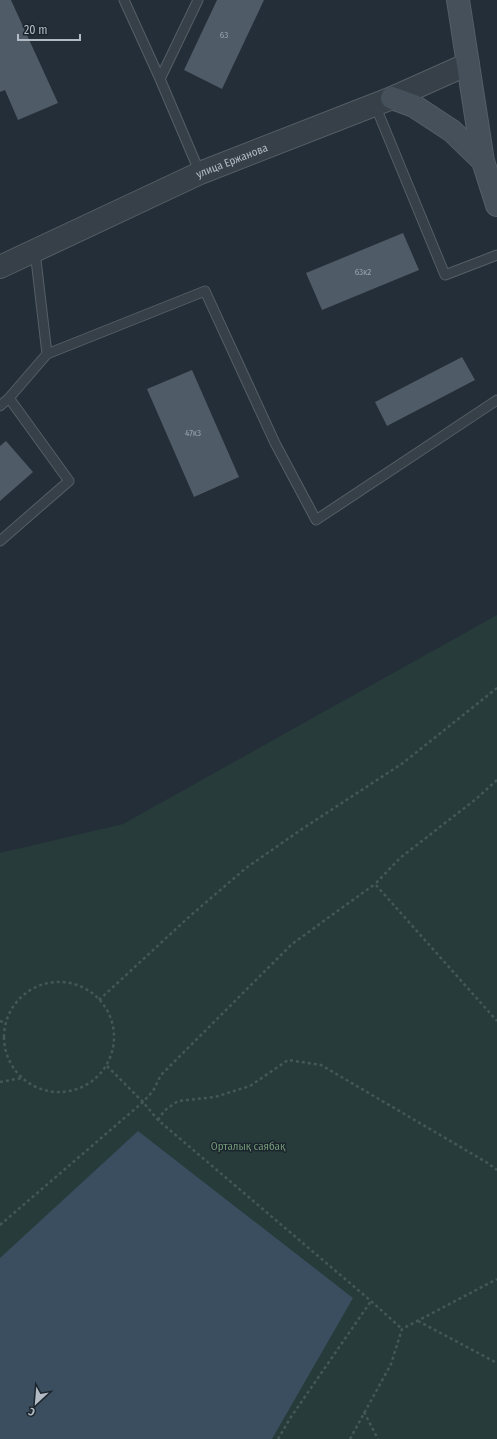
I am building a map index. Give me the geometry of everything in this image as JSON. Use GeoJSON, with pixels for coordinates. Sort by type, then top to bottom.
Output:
{"type":"FeatureCollection","features":[{"type":"Feature","properties":{"kind":"main road"},"geometry":{"type":"LineString","coordinates":[[458,0],[483,161],[497,205]]}},
{"type":"Feature","properties":{"kind":"main road"},"geometry":{"type":"LineString","coordinates":[[383,100],[414,106],[452,131],[483,161]]}},
{"type":"Feature","properties":{"kind":"street","name":"улица Ержанова"},"geometry":{"type":"LineString","coordinates":[[0,267],[200,173],[383,100],[468,64]]}},
{"type":"Feature","properties":{"kind":"lane"},"geometry":{"type":"LineString","coordinates":[[124,0],[200,173]]}},
{"type":"Feature","properties":{"kind":"lane"},"geometry":{"type":"LineString","coordinates":[[160,79],[198,0]]}},
{"type":"Feature","properties":{"kind":"lane"},"geometry":{"type":"LineString","coordinates":[[383,100],[445,275],[497,256]]}},
{"type":"Feature","properties":{"kind":"lane"},"geometry":{"type":"LineString","coordinates":[[35,251],[47,354]]}},
{"type":"Feature","properties":{"kind":"lane"},"geometry":{"type":"LineString","coordinates":[[0,406],[10,398],[47,354],[205,291],[275,443],[316,520],[497,400]]}},
{"type":"Feature","properties":{"kind":"lane"},"geometry":{"type":"LineString","coordinates":[[0,541],[69,481],[10,398]]}},
{"type":"Feature","properties":{"kind":"path"},"geometry":{"type":"LineString","coordinates":[[100,1000],[190,916],[246,868],[302,828],[402,763],[497,688]]}},
{"type":"Feature","properties":{"kind":"path"},"geometry":{"type":"LineString","coordinates":[[0,1225],[143,1102],[153,1090],[161,1075],[292,944],[375,884],[400,858],[476,799],[497,780]]}},
{"type":"Feature","properties":{"kind":"path"},"geometry":{"type":"LineString","coordinates":[[375,884],[497,1021]]}},
{"type":"Feature","properties":{"kind":"path"},"geometry":{"type":"LineString","coordinates":[[54,982],[71,983],[86,989],[100,1000],[107,1009],[112,1020],[114,1043],[112,1055],[107,1066],[96,1079],[81,1088],[64,1093],[46,1091],[30,1084],[17,1073],[8,1058],[4,1041],[5,1023],[12,1008],[23,995],[38,986],[54,982]]}},
{"type":"Feature","properties":{"kind":"path"},"geometry":{"type":"LineString","coordinates":[[0,1021],[5,1023]]}},
{"type":"Feature","properties":{"kind":"path"},"geometry":{"type":"LineString","coordinates":[[158,1120],[164,1111],[178,1100],[215,1098],[250,1086],[288,1060],[321,1065],[486,1162],[497,1170]]}},
{"type":"Feature","properties":{"kind":"path"},"geometry":{"type":"LineString","coordinates":[[107,1066],[143,1102],[158,1120],[402,1329]]}},
{"type":"Feature","properties":{"kind":"path"},"geometry":{"type":"LineString","coordinates":[[0,1082],[22,1078]]}},
{"type":"Feature","properties":{"kind":"path"},"geometry":{"type":"LineString","coordinates":[[350,1439],[391,1364],[402,1329],[497,1279]]}},
{"type":"Feature","properties":{"kind":"path"},"geometry":{"type":"LineString","coordinates":[[278,1439],[291,1417],[371,1301]]}},
{"type":"Feature","properties":{"kind":"path"},"geometry":{"type":"LineString","coordinates":[[418,1321],[497,1363]]}},
{"type":"Feature","properties":{"kind":"path"},"geometry":{"type":"LineString","coordinates":[[364,1412],[378,1439]]}},
{"type":"Feature","properties":{"kind":"green space","name":"Орталық саябақ"},"geometry":{"type":"Polygon","coordinates":[[[497,615],[497,1439],[0,1439],[0,853],[123,824],[497,615]]]}},
{"type":"Feature","properties":{"kind":"water"},"geometry":{"type":"Polygon","coordinates":[[[138,1131],[353,1298],[272,1439],[0,1439],[0,1258],[138,1131]]]}},
{"type":"Feature","properties":{"kind":"building"},"geometry":{"type":"Polygon","coordinates":[[[0,0],[11,0],[58,103],[18,120],[5,90],[0,92],[0,0]]]}},
{"type":"Feature","properties":{"kind":"building"},"geometry":{"type":"Polygon","coordinates":[[[217,0],[264,0],[222,89],[184,70],[217,0]]]}},
{"type":"Feature","properties":{"kind":"building"},"geometry":{"type":"Polygon","coordinates":[[[403,233],[419,270],[322,310],[306,273],[403,233]]]}},
{"type":"Feature","properties":{"kind":"building"},"geometry":{"type":"Polygon","coordinates":[[[462,357],[475,380],[387,426],[375,402],[462,357]]]}},
{"type":"Feature","properties":{"kind":"building"},"geometry":{"type":"Polygon","coordinates":[[[192,370],[239,477],[194,497],[147,389],[192,370]]]}},
{"type":"Feature","properties":{"kind":"building"},"geometry":{"type":"Polygon","coordinates":[[[6,441],[33,472],[0,501],[0,446],[6,441]]]}}]}
